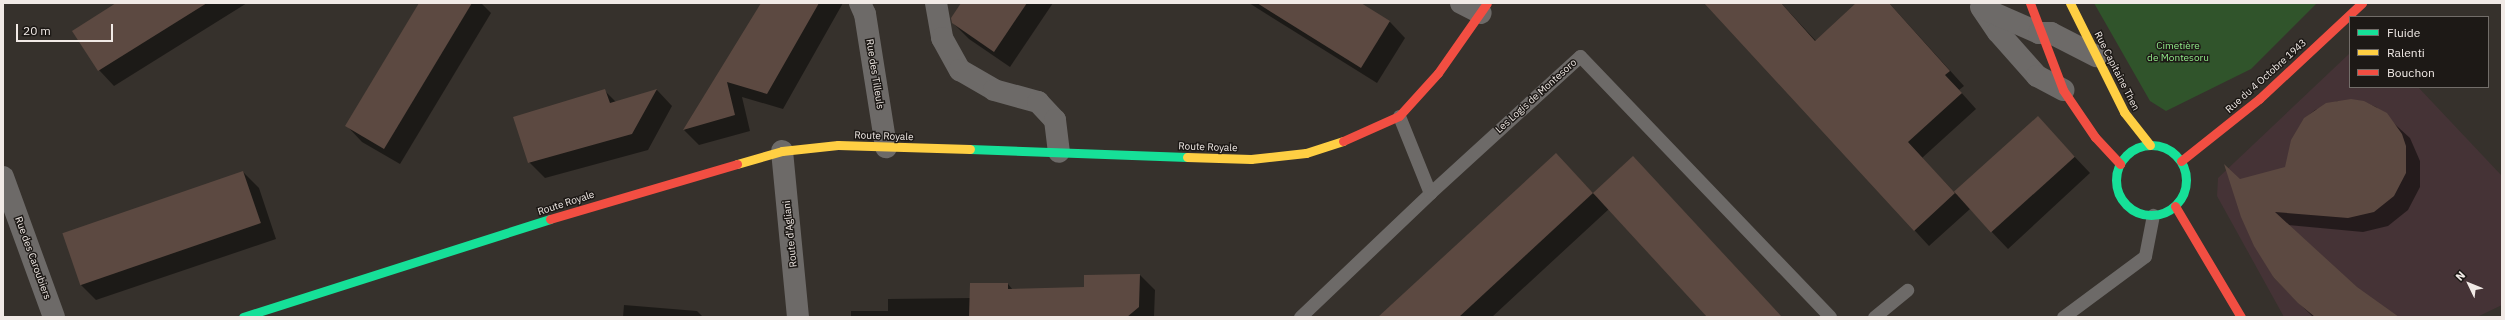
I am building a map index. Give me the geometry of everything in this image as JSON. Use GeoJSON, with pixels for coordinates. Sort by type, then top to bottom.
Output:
{"type":"FeatureCollection","features":[{"type":"Feature","properties":{"kind":"main road"},"geometry":{"type":"LineString","coordinates":[[2030,3],[2039,33],[2063,90],[2095,137],[2120,164]]}},
{"type":"Feature","properties":{"kind":"main road","name":"Rue Capitaine Then"},"geometry":{"type":"LineString","coordinates":[[2070,3],[2124,112],[2150,145]]}},
{"type":"Feature","properties":{"kind":"main road","name":"Rue du 4 Octobre 1943"},"geometry":{"type":"LineString","coordinates":[[2180,161],[2260,98],[2362,3]]}},
{"type":"Feature","properties":{"kind":"main road","name":"Route Royale"},"geometry":{"type":"LineString","coordinates":[[244,317],[626,195],[782,151],[838,145],[1258,158],[1306,153],[1350,139],[1398,116],[1438,73],[1484,8]]}},
{"type":"Feature","properties":{"kind":"main road"},"geometry":{"type":"LineString","coordinates":[[2150,145],[2162,147],[2172,152],[2180,161],[2185,173],[2186,185],[2182,196],[2175,206],[2164,213],[2153,216],[2140,214],[2130,208],[2121,199],[2117,188],[2116,176],[2120,164],[2127,154],[2138,148],[2150,145]]}},
{"type":"Feature","properties":{"kind":"main road"},"geometry":{"type":"LineString","coordinates":[[2175,206],[2241,317]]}},
{"type":"Feature","properties":{"kind":"street","name":"Rue des Tilleuls"},"geometry":{"type":"LineString","coordinates":[[860,3],[865,14],[886,147]]}},
{"type":"Feature","properties":{"kind":"street"},"geometry":{"type":"LineString","coordinates":[[936,3],[942,38],[960,70],[994,90],[1038,102],[1055,120],[1059,152]]}},
{"type":"Feature","properties":{"kind":"street"},"geometry":{"type":"LineString","coordinates":[[1461,3],[1484,8]]}},
{"type":"Feature","properties":{"kind":"street"},"geometry":{"type":"LineString","coordinates":[[1980,6],[2039,33],[2051,33],[2096,56]]}},
{"type":"Feature","properties":{"kind":"street"},"geometry":{"type":"LineString","coordinates":[[1980,6],[1998,32],[2037,76],[2063,90]]}},
{"type":"Feature","properties":{"kind":"street","name":"Route d'Agliani"},"geometry":{"type":"LineString","coordinates":[[782,151],[798,317]]}},
{"type":"Feature","properties":{"kind":"street","name":"Rue des Caroubiers"},"geometry":{"type":"LineString","coordinates":[[3,177],[54,317]]}},
{"type":"Feature","properties":{"kind":"lane","name":"Les Logis de Montesoro"},"geometry":{"type":"LineString","coordinates":[[1300,317],[1430,193],[1580,56],[1830,317]]}},
{"type":"Feature","properties":{"kind":"lane"},"geometry":{"type":"LineString","coordinates":[[1398,116],[1430,193]]}},
{"type":"Feature","properties":{"kind":"lane"},"geometry":{"type":"LineString","coordinates":[[2063,317],[2145,256],[2153,216]]}},
{"type":"Feature","properties":{"kind":"lane"},"geometry":{"type":"LineString","coordinates":[[1874,317],[1907,290]]}},
{"type":"Feature","properties":{"kind":"shaded area"},"geometry":{"type":"Polygon","coordinates":[[[2349,54],[2349,88],[2419,88],[2502,176],[2502,305],[2477,317],[2284,317],[2217,196],[2218,178],[2349,54]]]}},
{"type":"Feature","properties":{"kind":"green space","name":"Cimetière de Montesoru"},"geometry":{"type":"Polygon","coordinates":[[[2094,3],[2317,3],[2251,69],[2166,111],[2150,101],[2094,3]]]}},
{"type":"Feature","properties":{"kind":"building"},"geometry":{"type":"Polygon","coordinates":[[[116,3],[207,3],[98,71],[72,31],[116,3]]]}},
{"type":"Feature","properties":{"kind":"building"},"geometry":{"type":"Polygon","coordinates":[[[419,3],[472,3],[384,149],[345,126],[419,3]]]}},
{"type":"Feature","properties":{"kind":"building"},"geometry":{"type":"Polygon","coordinates":[[[761,3],[819,3],[767,94],[727,82],[735,115],[683,130],[761,3]]]}},
{"type":"Feature","properties":{"kind":"building"},"geometry":{"type":"Polygon","coordinates":[[[961,3],[1027,3],[994,52],[952,23],[951,18],[961,3]]]}},
{"type":"Feature","properties":{"kind":"building"},"geometry":{"type":"Polygon","coordinates":[[[1257,3],[1361,3],[1390,21],[1361,68],[1257,3]]]}},
{"type":"Feature","properties":{"kind":"building"},"geometry":{"type":"Polygon","coordinates":[[[1704,3],[1781,3],[1815,41],[1856,3],[1889,3],[1950,71],[1945,75],[1962,93],[1908,142],[1955,193],[1914,231],[1704,3]]]}},
{"type":"Feature","properties":{"kind":"building"},"geometry":{"type":"Polygon","coordinates":[[[605,89],[610,103],[657,89],[632,134],[528,163],[513,117],[605,89]]]}},
{"type":"Feature","properties":{"kind":"building"},"geometry":{"type":"Polygon","coordinates":[[[2351,99],[2364,101],[2387,113],[2402,134],[2406,146],[2406,173],[2394,196],[2374,212],[2348,218],[2275,212],[2357,287],[2399,317],[2315,317],[2298,303],[2274,278],[2254,246],[2241,217],[2224,164],[2240,179],[2285,167],[2291,140],[2304,118],[2326,103],[2351,99]]]}},
{"type":"Feature","properties":{"kind":"building"},"geometry":{"type":"Polygon","coordinates":[[[2038,116],[2075,157],[1991,232],[1954,192],[2038,116]]]}},
{"type":"Feature","properties":{"kind":"building"},"geometry":{"type":"Polygon","coordinates":[[[1556,153],[1593,193],[1459,317],[1378,317],[1556,153]]]}},
{"type":"Feature","properties":{"kind":"building"},"geometry":{"type":"Polygon","coordinates":[[[1633,156],[1782,317],[1707,317],[1593,193],[1633,156]]]}},
{"type":"Feature","properties":{"kind":"building"},"geometry":{"type":"Polygon","coordinates":[[[243,171],[261,223],[80,285],[62,233],[243,171]]]}},
{"type":"Feature","properties":{"kind":"building"},"geometry":{"type":"Polygon","coordinates":[[[1140,274],[1139,307],[1127,317],[969,317],[970,283],[1008,283],[1008,289],[1084,287],[1084,275],[1140,274]]]}},
{"type":"Feature","properties":{"kind":"traffic: fast"},"geometry":{"type":"LineString","coordinates":[[2151,145],[2164,148],[2176,155],[2183,167],[2186,180],[2183,193],[2176,205],[2164,212],[2151,215],[2138,212],[2126,205],[2119,193],[2116,180],[2119,167],[2126,155],[2138,148],[2151,145]]}},
{"type":"Feature","properties":{"kind":"traffic: fast"},"geometry":{"type":"LineString","coordinates":[[970,149],[1187,157]]}},
{"type":"Feature","properties":{"kind":"traffic: fast"},"geometry":{"type":"LineString","coordinates":[[243,317],[550,219]]}},
{"type":"Feature","properties":{"kind":"traffic: slow"},"geometry":{"type":"LineString","coordinates":[[2070,3],[2124,112],[2150,145]]}},
{"type":"Feature","properties":{"kind":"traffic: slow"},"geometry":{"type":"LineString","coordinates":[[1187,157],[1251,159],[1306,153],[1343,141]]}},
{"type":"Feature","properties":{"kind":"traffic: slow"},"geometry":{"type":"LineString","coordinates":[[737,164],[782,151],[838,145],[970,149]]}},
{"type":"Feature","properties":{"kind":"traffic: jam"},"geometry":{"type":"LineString","coordinates":[[1343,141],[1399,116],[1438,73],[1487,3]]}},
{"type":"Feature","properties":{"kind":"traffic: jam"},"geometry":{"type":"LineString","coordinates":[[2030,3],[2063,90],[2095,137],[2120,164]]}},
{"type":"Feature","properties":{"kind":"traffic: jam"},"geometry":{"type":"LineString","coordinates":[[2181,161],[2259,99],[2362,3]]}},
{"type":"Feature","properties":{"kind":"traffic: jam"},"geometry":{"type":"LineString","coordinates":[[550,219],[737,164]]}},
{"type":"Feature","properties":{"kind":"traffic: jam"},"geometry":{"type":"LineString","coordinates":[[2175,206],[2241,317]]}}]}
